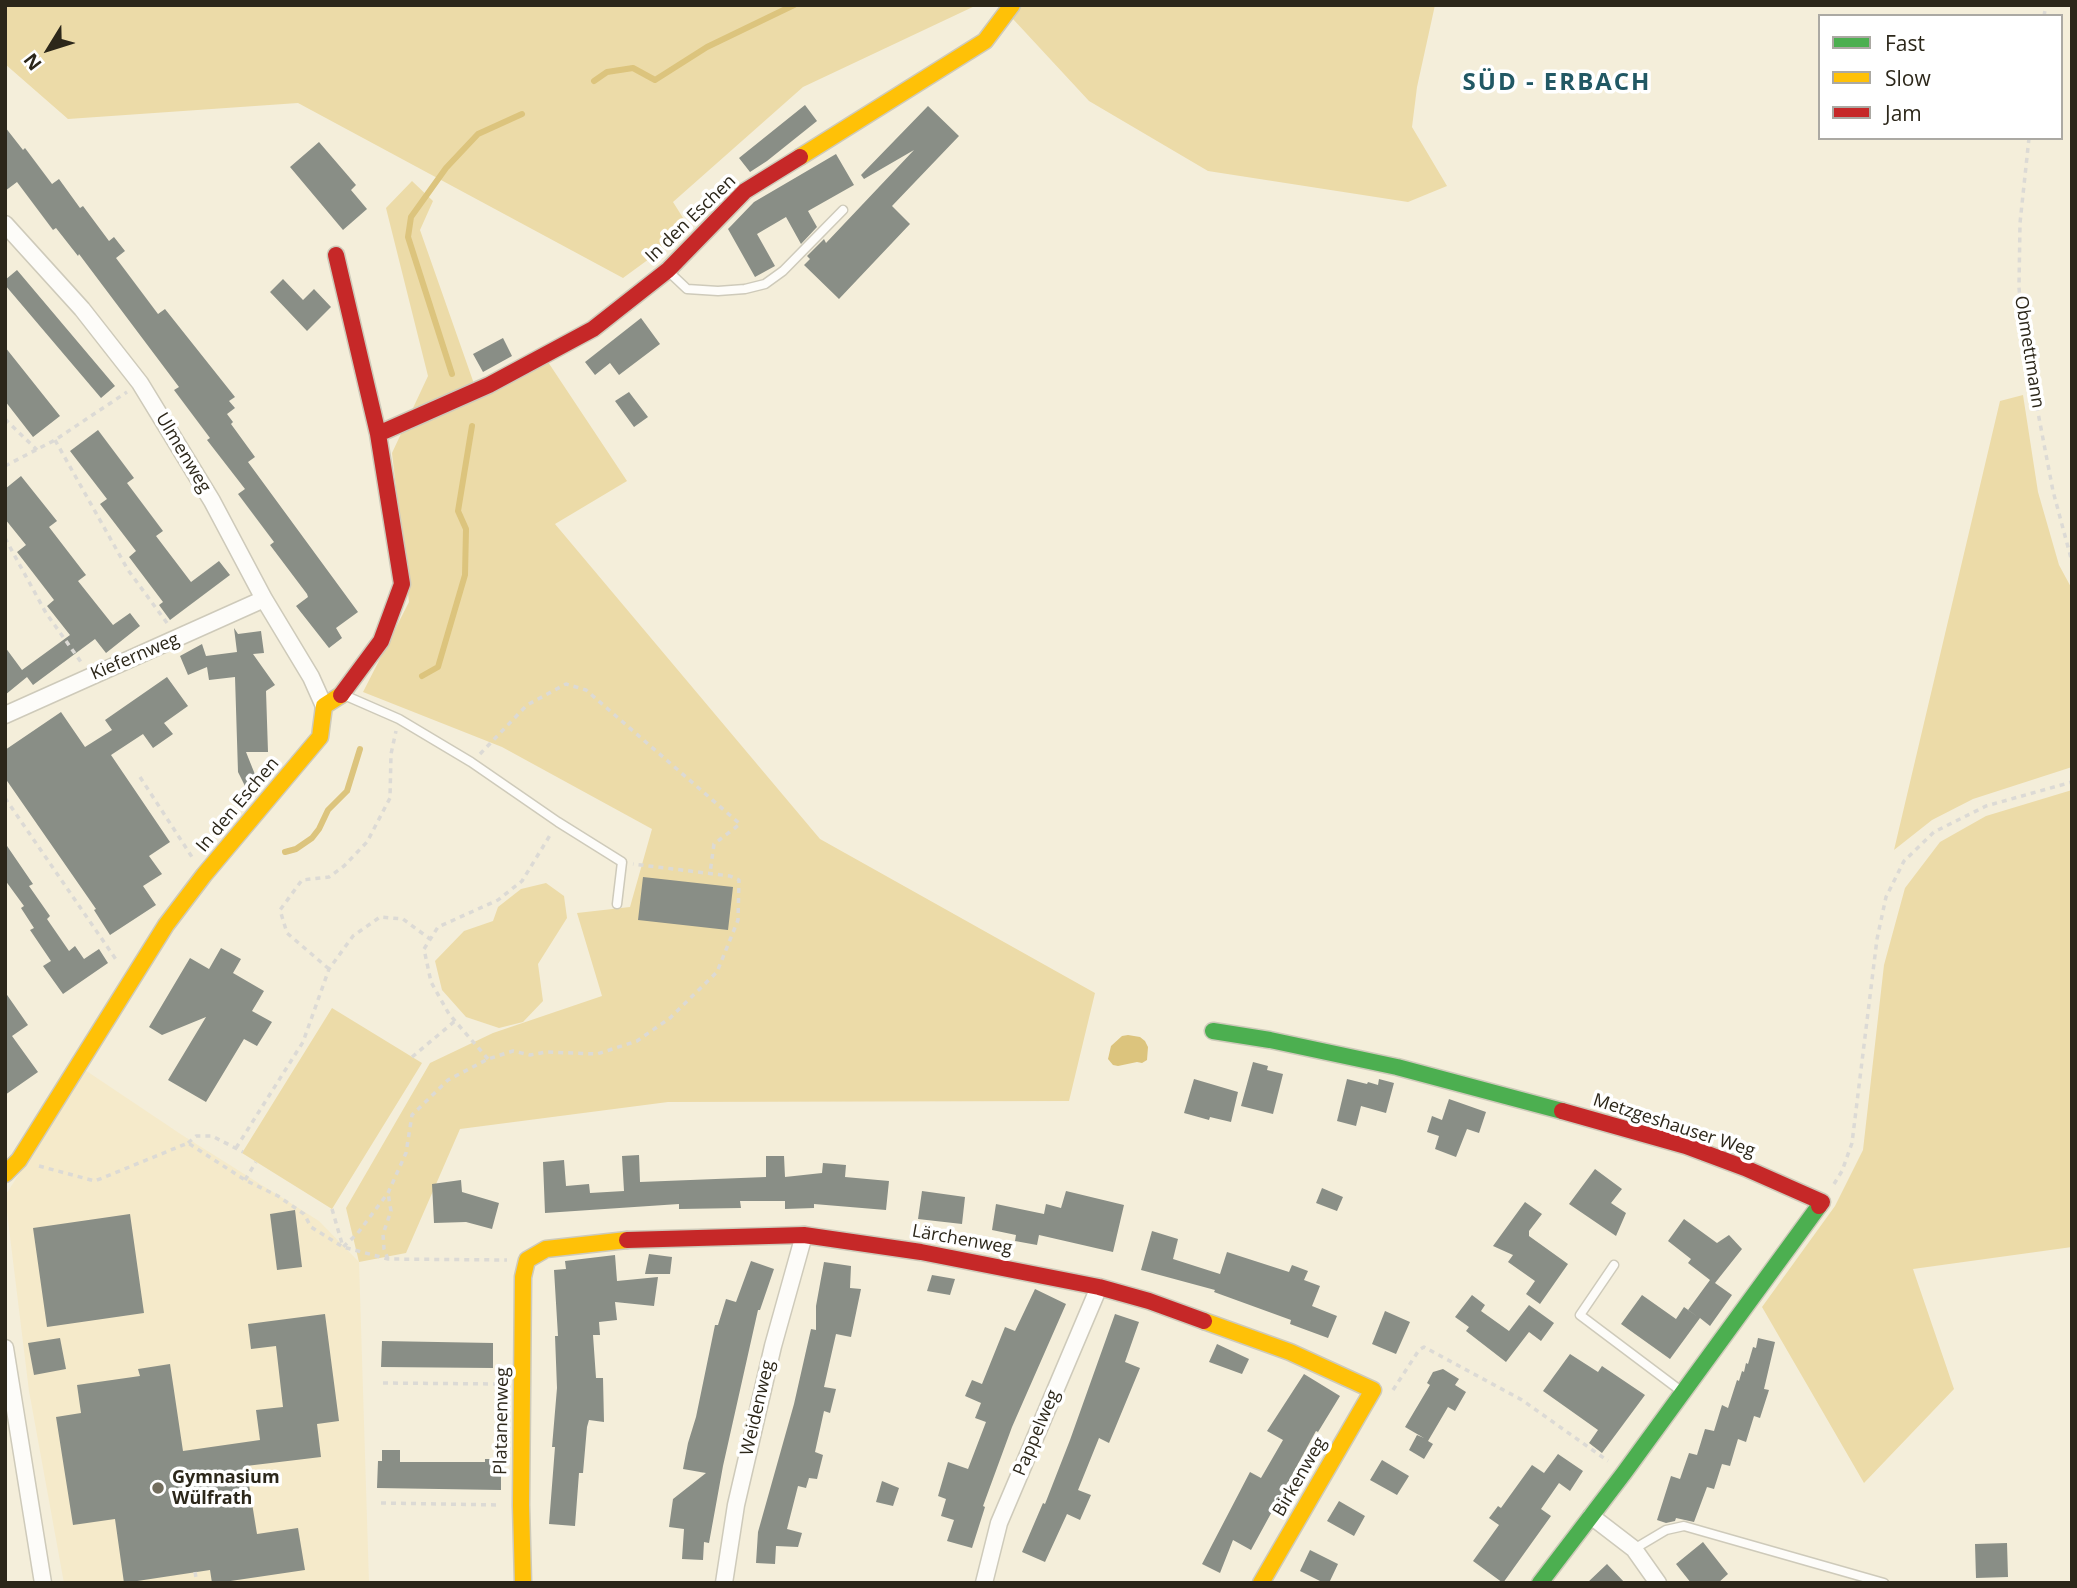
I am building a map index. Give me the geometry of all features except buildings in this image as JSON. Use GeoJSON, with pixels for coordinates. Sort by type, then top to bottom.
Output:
{"type":"FeatureCollection","features":[{"type":"Feature","properties":{"kind":"street","name":"In den Eschen"},"geometry":{"type":"LineString","coordinates":[[378,434],[489,385],[593,329],[667,270],[745,191],[985,41],[1012,5]]}},
{"type":"Feature","properties":{"kind":"street","name":"Ulmenweg"},"geometry":{"type":"LineString","coordinates":[[5,224],[82,309],[140,383],[212,501],[264,599],[311,677],[324,706]]}},
{"type":"Feature","properties":{"kind":"street"},"geometry":{"type":"LineString","coordinates":[[324,706],[342,694],[381,641],[402,584],[378,434],[336,255]]}},
{"type":"Feature","properties":{"kind":"street","name":"Kiefernweg"},"geometry":{"type":"LineString","coordinates":[[5,715],[264,599]]}},
{"type":"Feature","properties":{"kind":"street","name":"In den Eschen"},"geometry":{"type":"LineString","coordinates":[[5,1174],[19,1160],[166,925],[320,737],[324,706]]}},
{"type":"Feature","properties":{"kind":"street","name":"Metzgeshauser Weg"},"geometry":{"type":"LineString","coordinates":[[1213,1031],[1398,1067],[1588,1118],[1686,1146],[1745,1168],[1822,1202]]}},
{"type":"Feature","properties":{"kind":"street"},"geometry":{"type":"LineString","coordinates":[[1540,1583],[1822,1202]]}},
{"type":"Feature","properties":{"kind":"street","name":"Lärchenweg"},"geometry":{"type":"LineString","coordinates":[[527,1260],[546,1250],[633,1239],[804,1235],[934,1255],[1099,1287],[1149,1301],[1290,1352],[1373,1390]]}},
{"type":"Feature","properties":{"kind":"street","name":"Weidenweg"},"geometry":{"type":"LineString","coordinates":[[724,1583],[736,1505],[773,1346],[804,1235]]}},
{"type":"Feature","properties":{"kind":"street","name":"Platanenweg"},"geometry":{"type":"LineString","coordinates":[[523,1583],[523,1277],[527,1260]]}},
{"type":"Feature","properties":{"kind":"street","name":"Pappelweg"},"geometry":{"type":"LineString","coordinates":[[984,1583],[999,1523],[1099,1287]]}},
{"type":"Feature","properties":{"kind":"street"},"geometry":{"type":"LineString","coordinates":[[5,1348],[43,1583]]}},
{"type":"Feature","properties":{"kind":"street","name":"Birkenweg"},"geometry":{"type":"LineString","coordinates":[[1261,1583],[1373,1390]]}},
{"type":"Feature","properties":{"kind":"street"},"geometry":{"type":"LineString","coordinates":[[1591,1516],[1634,1549],[1658,1583]]}},
{"type":"Feature","properties":{"kind":"lane"},"geometry":{"type":"LineString","coordinates":[[667,270],[687,289],[718,291],[765,284],[783,271],[843,210]]}},
{"type":"Feature","properties":{"kind":"lane"},"geometry":{"type":"LineString","coordinates":[[342,694],[399,719],[471,762],[622,862],[617,904]]}},
{"type":"Feature","properties":{"kind":"lane"},"geometry":{"type":"LineString","coordinates":[[1614,1265],[1580,1315],[1683,1393]]}},
{"type":"Feature","properties":{"kind":"lane"},"geometry":{"type":"LineString","coordinates":[[1634,1549],[1666,1530],[1684,1526],[1884,1583]]}},
{"type":"Feature","properties":{"kind":"path","name":"Obmettmann"},"geometry":{"type":"LineString","coordinates":[[2029,140],[2020,223],[2019,287],[2022,329],[2053,491],[2072,562]]}},
{"type":"Feature","properties":{"kind":"path"},"geometry":{"type":"LineString","coordinates":[[5,466],[55,440],[140,383]]}},
{"type":"Feature","properties":{"kind":"path"},"geometry":{"type":"LineString","coordinates":[[5,419],[37,450]]}},
{"type":"Feature","properties":{"kind":"path"},"geometry":{"type":"LineString","coordinates":[[55,440],[128,570],[178,639]]}},
{"type":"Feature","properties":{"kind":"path"},"geometry":{"type":"LineString","coordinates":[[5,538],[47,613],[91,676]]}},
{"type":"Feature","properties":{"kind":"path"},"geometry":{"type":"LineString","coordinates":[[471,762],[527,705],[566,684],[586,691],[740,824],[714,844],[710,874]]}},
{"type":"Feature","properties":{"kind":"path"},"geometry":{"type":"LineString","coordinates":[[329,969],[288,933],[280,910],[302,880],[329,877],[367,842],[390,799],[391,754],[399,719]]}},
{"type":"Feature","properties":{"kind":"path"},"geometry":{"type":"LineString","coordinates":[[141,777],[204,876]]}},
{"type":"Feature","properties":{"kind":"path"},"geometry":{"type":"LineString","coordinates":[[1822,1202],[1842,1171],[1852,1143],[1877,939],[1886,897],[1904,860],[1934,832],[1986,806],[2072,782]]}},
{"type":"Feature","properties":{"kind":"path"},"geometry":{"type":"LineString","coordinates":[[5,799],[131,979]]}},
{"type":"Feature","properties":{"kind":"path"},"geometry":{"type":"LineString","coordinates":[[488,1059],[455,1021],[431,982],[424,949],[438,927],[498,900],[522,881],[558,822]]}},
{"type":"Feature","properties":{"kind":"path"},"geometry":{"type":"LineString","coordinates":[[343,1247],[357,1234],[388,1193],[406,1153],[412,1115],[448,1080],[488,1059],[513,1051],[530,1055],[546,1052],[597,1054],[637,1041],[670,1018],[717,972],[738,920],[739,880],[730,876],[622,862]]}},
{"type":"Feature","properties":{"kind":"path"},"geometry":{"type":"LineString","coordinates":[[236,1148],[303,1042],[329,969],[353,936],[380,917],[403,919],[430,939]]}},
{"type":"Feature","properties":{"kind":"path"},"geometry":{"type":"LineString","coordinates":[[412,1057],[455,1021]]}},
{"type":"Feature","properties":{"kind":"path"},"geometry":{"type":"LineString","coordinates":[[19,1160],[95,1181],[188,1143],[196,1136],[212,1136],[243,1152]]}},
{"type":"Feature","properties":{"kind":"path"},"geometry":{"type":"LineString","coordinates":[[188,1143],[245,1180],[278,1196],[304,1214],[311,1227],[343,1247],[388,1259],[527,1260]]}},
{"type":"Feature","properties":{"kind":"path"},"geometry":{"type":"LineString","coordinates":[[245,1180],[256,1162]]}},
{"type":"Feature","properties":{"kind":"path"},"geometry":{"type":"LineString","coordinates":[[388,1193],[391,1211],[383,1234],[384,1250],[388,1259]]}},
{"type":"Feature","properties":{"kind":"path"},"geometry":{"type":"LineString","coordinates":[[332,1209],[343,1247]]}},
{"type":"Feature","properties":{"kind":"path"},"geometry":{"type":"LineString","coordinates":[[1373,1390],[1395,1390],[1424,1346],[1522,1400],[1624,1473]]}},
{"type":"Feature","properties":{"kind":"path"},"geometry":{"type":"LineString","coordinates":[[383,1383],[522,1384]]}},
{"type":"Feature","properties":{"kind":"path"},"geometry":{"type":"LineString","coordinates":[[380,1503],[521,1505]]}},
{"type":"Feature","properties":{"kind":"path"},"geometry":{"type":"LineString","coordinates":[[195,1572],[197,1583]]}},
{"type":"Feature","properties":{"kind":"shaded area"},"geometry":{"type":"Polygon","coordinates":[[[5,5],[977,5],[803,87],[673,202],[690,229],[623,278],[298,103],[68,119],[5,64],[5,5]]]}},
{"type":"Feature","properties":{"kind":"shaded area"},"geometry":{"type":"Polygon","coordinates":[[[1000,5],[1435,5],[1417,87],[1412,127],[1447,186],[1408,202],[1208,171],[1089,101],[1000,5]]]}},
{"type":"Feature","properties":{"kind":"shaded area"},"geometry":{"type":"Polygon","coordinates":[[[412,181],[433,201],[420,230],[479,398],[548,362],[627,481],[555,524],[820,839],[1095,993],[1069,1101],[668,1102],[460,1129],[406,1253],[359,1262],[346,1208],[430,1063],[493,1033],[602,996],[577,913],[630,907],[652,829],[502,747],[363,692],[409,602],[392,453],[428,376],[386,208],[412,181]]]}},
{"type":"Feature","properties":{"kind":"shaded area"},"geometry":{"type":"Polygon","coordinates":[[[2023,395],[2038,492],[2059,565],[2072,589],[2072,767],[1973,799],[1932,820],[1894,850],[2000,401],[2023,395]]]}},
{"type":"Feature","properties":{"kind":"shaded area"},"geometry":{"type":"Polygon","coordinates":[[[2072,790],[2072,1247],[1913,1269],[1954,1389],[1864,1483],[1762,1307],[1835,1206],[1863,1150],[1884,965],[1905,888],[1940,842],[1986,816],[2072,790]]]}},
{"type":"Feature","properties":{"kind":"shaded area"},"geometry":{"type":"Polygon","coordinates":[[[546,883],[564,896],[567,918],[538,964],[543,1001],[523,1022],[499,1028],[466,1017],[442,990],[435,961],[464,931],[493,921],[498,907],[521,889],[546,883]]]}},
{"type":"Feature","properties":{"kind":"shaded area"},"geometry":{"type":"Polygon","coordinates":[[[332,1008],[422,1063],[332,1209],[242,1153],[332,1008]]]}},
{"type":"Feature","properties":{"kind":"shaded area"},"geometry":{"type":"Polygon","coordinates":[[[1122,1036],[1140,1037],[1145,1041],[1148,1047],[1147,1060],[1142,1063],[1113,1065],[1108,1059],[1111,1046],[1122,1036]]]}},
{"type":"Feature","properties":{"kind":"shaded area"},"geometry":{"type":"Polygon","coordinates":[[[85,1070],[319,1221],[359,1262],[369,1583],[64,1583],[29,1391],[5,1196],[85,1070]]]}},
{"type":"Feature","properties":{"kind":"waterway"},"geometry":{"type":"LineString","coordinates":[[594,81],[607,72],[633,68],[655,80],[707,47],[794,5]]}},
{"type":"Feature","properties":{"kind":"waterway"},"geometry":{"type":"LineString","coordinates":[[452,374],[408,237],[411,217],[446,168],[478,134],[522,114]]}},
{"type":"Feature","properties":{"kind":"waterway"},"geometry":{"type":"LineString","coordinates":[[422,676],[438,667],[465,575],[466,529],[458,511],[472,426]]}},
{"type":"Feature","properties":{"kind":"waterway"},"geometry":{"type":"LineString","coordinates":[[285,852],[296,849],[312,838],[328,810],[347,791],[360,749]]}},
{"type":"Feature","properties":{"kind":"traffic: fast"},"geometry":{"type":"LineString","coordinates":[[1213,1031],[1270,1040],[1397,1067],[1562,1111]]}},
{"type":"Feature","properties":{"kind":"traffic: fast"},"geometry":{"type":"LineString","coordinates":[[1540,1583],[1819,1206]]}},
{"type":"Feature","properties":{"kind":"traffic: slow"},"geometry":{"type":"LineString","coordinates":[[800,157],[985,41],[1012,5]]}},
{"type":"Feature","properties":{"kind":"traffic: slow"},"geometry":{"type":"LineString","coordinates":[[5,1174],[19,1160],[166,925],[204,875],[320,737],[324,706],[341,695]]}},
{"type":"Feature","properties":{"kind":"traffic: slow"},"geometry":{"type":"LineString","coordinates":[[523,1583],[523,1277],[527,1260],[546,1249],[627,1240]]}},
{"type":"Feature","properties":{"kind":"traffic: slow"},"geometry":{"type":"LineString","coordinates":[[1204,1321],[1290,1352],[1373,1390],[1261,1583]]}},
{"type":"Feature","properties":{"kind":"traffic: jam"},"geometry":{"type":"LineString","coordinates":[[378,434],[489,385],[593,329],[668,270],[745,191],[800,157]]}},
{"type":"Feature","properties":{"kind":"traffic: jam"},"geometry":{"type":"LineString","coordinates":[[336,255],[378,434],[402,584],[381,641],[341,695]]}},
{"type":"Feature","properties":{"kind":"traffic: jam"},"geometry":{"type":"LineString","coordinates":[[1562,1111],[1686,1146],[1745,1168],[1822,1202],[1819,1206]]}},
{"type":"Feature","properties":{"kind":"traffic: jam"},"geometry":{"type":"LineString","coordinates":[[627,1240],[804,1235],[921,1252],[1099,1287],[1204,1321]]}},
{"type":"Feature","properties":{"kind":"place","name":"Gymnasium Wülfrath"},"geometry":{"type":"Point","coordinates":[158,1488]}},
{"type":"Feature","properties":{"kind":"district","name":"SÜD - ERBACH"},"geometry":{"type":"Point","coordinates":[1557,83]}}]}
